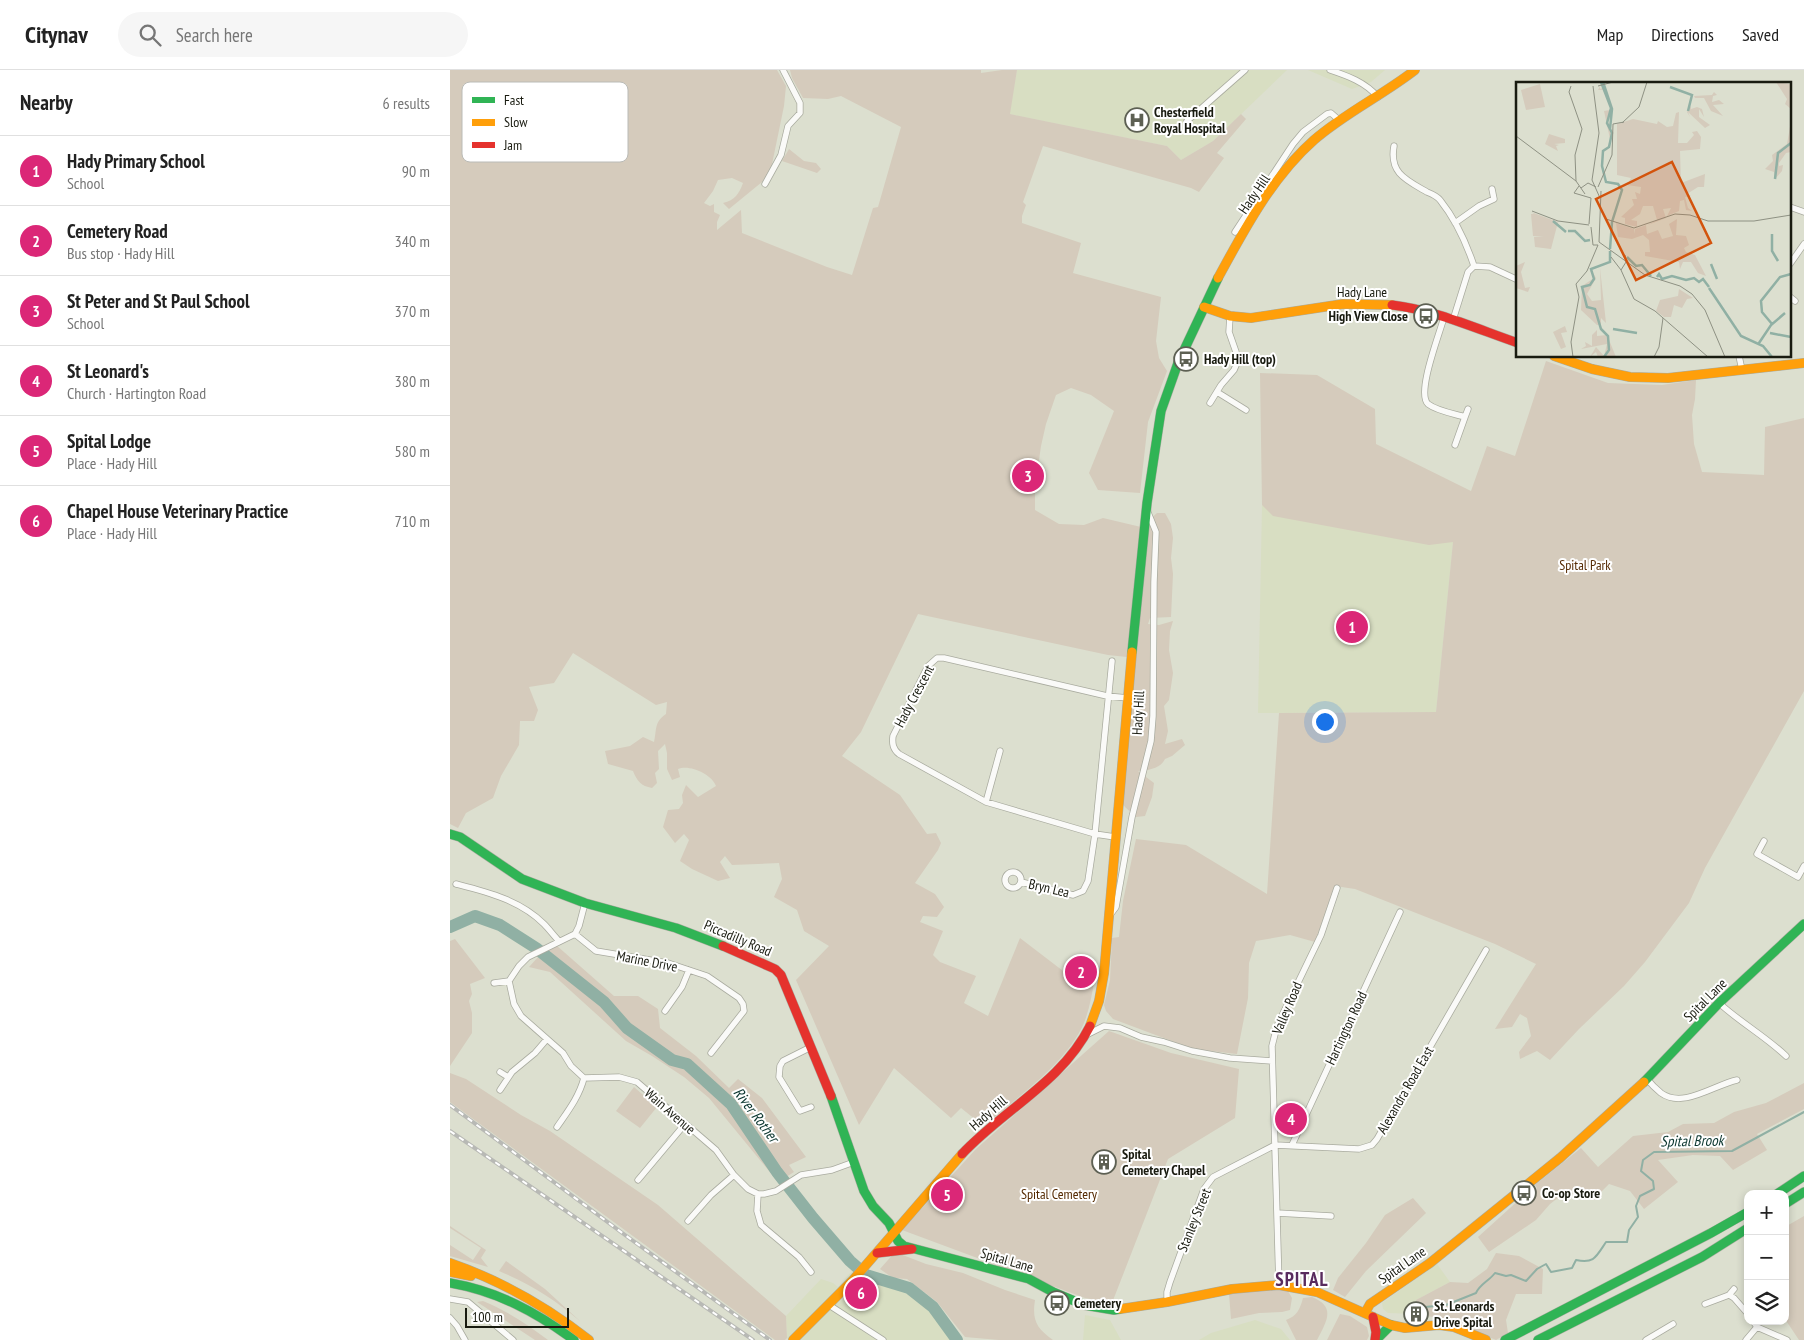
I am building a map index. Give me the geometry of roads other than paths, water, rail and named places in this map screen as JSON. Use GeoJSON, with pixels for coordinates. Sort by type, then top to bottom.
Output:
{"type":"FeatureCollection","features":[{"type":"Feature","properties":{"kind":"main road","name":"Hady Hill"},"geometry":{"type":"LineString","coordinates":[[793,1340],[829,1305],[877,1253],[941,1176],[971,1146],[1073,1054],[1087,1034],[1101,1000],[1146,506],[1156,435],[1163,404],[1186,345],[1229,259],[1257,212],[1288,169],[1303,150],[1340,121],[1378,98],[1415,70]]}},
{"type":"Feature","properties":{"kind":"main road","name":"Hady Lane"},"geometry":{"type":"LineString","coordinates":[[1204,307],[1230,316],[1251,318],[1344,304],[1408,307],[1516,342]]}},
{"type":"Feature","properties":{"kind":"main road"},"geometry":{"type":"LineString","coordinates":[[1560,358],[1592,369],[1630,377],[1668,378],[1804,363]]}},
{"type":"Feature","properties":{"kind":"main road","name":"Piccadilly Road"},"geometry":{"type":"LineString","coordinates":[[450,834],[460,837],[522,879],[585,903],[676,928],[708,939],[752,957],[775,969],[785,983],[811,1047],[864,1191],[873,1206],[889,1223],[894,1234]]}},
{"type":"Feature","properties":{"kind":"main road","name":"Spital Lane"},"geometry":{"type":"LineString","coordinates":[[894,1234],[901,1244],[912,1249],[1029,1279],[1084,1305],[1114,1310],[1232,1289],[1279,1284],[1317,1292],[1365,1313],[1370,1304],[1430,1263],[1552,1164],[1647,1079],[1719,1003],[1804,924]]}},
{"type":"Feature","properties":{"kind":"main road"},"geometry":{"type":"LineString","coordinates":[[1783,1190],[1804,1176]]}},
{"type":"Feature","properties":{"kind":"main road"},"geometry":{"type":"LineString","coordinates":[[1789,1201],[1804,1192]]}},
{"type":"Feature","properties":{"kind":"main road"},"geometry":{"type":"LineString","coordinates":[[1504,1340],[1744,1214]]}},
{"type":"Feature","properties":{"kind":"main road"},"geometry":{"type":"LineString","coordinates":[[1538,1340],[1702,1257],[1744,1231]]}},
{"type":"Feature","properties":{"kind":"main road","name":"Spital Lane"},"geometry":{"type":"LineString","coordinates":[[877,1253],[912,1249]]}},
{"type":"Feature","properties":{"kind":"main road"},"geometry":{"type":"LineString","coordinates":[[450,1263],[494,1278],[550,1310],[589,1340]]}},
{"type":"Feature","properties":{"kind":"main road"},"geometry":{"type":"LineString","coordinates":[[450,1272],[479,1278],[513,1290]]}},
{"type":"Feature","properties":{"kind":"main road"},"geometry":{"type":"LineString","coordinates":[[450,1283],[468,1286],[534,1311],[574,1340]]}},
{"type":"Feature","properties":{"kind":"main road"},"geometry":{"type":"LineString","coordinates":[[1365,1313],[1391,1325],[1404,1328],[1439,1325],[1484,1339]]}},
{"type":"Feature","properties":{"kind":"main road"},"geometry":{"type":"LineString","coordinates":[[1374,1317],[1375,1340]]}},
{"type":"Feature","properties":{"kind":"main road"},"geometry":{"type":"LineString","coordinates":[[543,1318],[562,1340]]}},
{"type":"Feature","properties":{"kind":"main road"},"geometry":{"type":"LineString","coordinates":[[1375,1340],[1391,1325]]}},
{"type":"Feature","properties":{"kind":"street"},"geometry":{"type":"LineString","coordinates":[[766,184],[782,155],[788,126],[798,116],[801,108],[783,70]]}},
{"type":"Feature","properties":{"kind":"street"},"geometry":{"type":"LineString","coordinates":[[1187,121],[1245,70]]}},
{"type":"Feature","properties":{"kind":"street"},"geometry":{"type":"LineString","coordinates":[[1330,70],[1367,86],[1378,98]]}},
{"type":"Feature","properties":{"kind":"street","name":"Hady Hill"},"geometry":{"type":"LineString","coordinates":[[1235,232],[1293,144],[1303,132],[1327,114],[1331,113],[1340,121]]}},
{"type":"Feature","properties":{"kind":"street"},"geometry":{"type":"LineString","coordinates":[[1394,146],[1392,157],[1396,171],[1415,185],[1438,198],[1465,240],[1474,266]]}},
{"type":"Feature","properties":{"kind":"street"},"geometry":{"type":"LineString","coordinates":[[1455,223],[1479,206],[1494,199],[1492,189]]}},
{"type":"Feature","properties":{"kind":"street"},"geometry":{"type":"LineString","coordinates":[[1792,208],[1804,212]]}},
{"type":"Feature","properties":{"kind":"street"},"geometry":{"type":"LineString","coordinates":[[1792,261],[1804,244]]}},
{"type":"Feature","properties":{"kind":"street"},"geometry":{"type":"LineString","coordinates":[[1465,417],[1429,404],[1424,398],[1424,384],[1468,272],[1474,266],[1490,267],[1516,279]]}},
{"type":"Feature","properties":{"kind":"street"},"geometry":{"type":"LineString","coordinates":[[1210,403],[1237,363],[1236,352],[1229,332],[1230,316]]}},
{"type":"Feature","properties":{"kind":"street"},"geometry":{"type":"LineString","coordinates":[[1739,358],[1742,370]]}},
{"type":"Feature","properties":{"kind":"street"},"geometry":{"type":"LineString","coordinates":[[1216,392],[1246,410]]}},
{"type":"Feature","properties":{"kind":"street"},"geometry":{"type":"LineString","coordinates":[[1455,446],[1468,409]]}},
{"type":"Feature","properties":{"kind":"street","name":"Hady Hill"},"geometry":{"type":"LineString","coordinates":[[1108,917],[1116,907],[1132,817],[1151,740],[1156,532],[1146,506]]}},
{"type":"Feature","properties":{"kind":"street","name":"Hady Crescent"},"geometry":{"type":"LineString","coordinates":[[1115,837],[1095,834],[986,802],[894,750],[892,743],[893,736],[932,661],[937,658],[944,658],[1107,696],[1128,698]]}},
{"type":"Feature","properties":{"kind":"street"},"geometry":{"type":"LineString","coordinates":[[1095,834],[1107,696],[1112,661]]}},
{"type":"Feature","properties":{"kind":"street"},"geometry":{"type":"LineString","coordinates":[[986,802],[1000,751]]}},
{"type":"Feature","properties":{"kind":"street","name":"Bryn Lea"},"geometry":{"type":"LineString","coordinates":[[1021,882],[1073,895],[1083,891],[1088,881],[1095,834]]}},
{"type":"Feature","properties":{"kind":"street"},"geometry":{"type":"LineString","coordinates":[[1764,841],[1757,854],[1798,877],[1804,866]]}},
{"type":"Feature","properties":{"kind":"street"},"geometry":{"type":"LineString","coordinates":[[456,884],[494,894],[515,903],[543,923],[559,941]]}},
{"type":"Feature","properties":{"kind":"street","name":"Valley Road"},"geometry":{"type":"LineString","coordinates":[[1279,1284],[1272,1046],[1277,1026],[1321,935],[1337,888]]}},
{"type":"Feature","properties":{"kind":"street"},"geometry":{"type":"LineString","coordinates":[[557,1128],[576,1099],[584,1078],[548,1039],[521,1016],[514,1004],[509,981],[528,957],[575,934],[585,903]]}},
{"type":"Feature","properties":{"kind":"street","name":"Hartington Road"},"geometry":{"type":"LineString","coordinates":[[1292,1145],[1400,912]]}},
{"type":"Feature","properties":{"kind":"street","name":"Marine Drive"},"geometry":{"type":"LineString","coordinates":[[575,934],[596,951],[668,963],[707,976],[739,998],[743,1004],[744,1011],[711,1053]]}},
{"type":"Feature","properties":{"kind":"street","name":"Alexandra Road East"},"geometry":{"type":"LineString","coordinates":[[1275,1145],[1359,1149],[1372,1145],[1486,950]]}},
{"type":"Feature","properties":{"kind":"street"},"geometry":{"type":"LineString","coordinates":[[666,1011],[682,988],[689,970]]}},
{"type":"Feature","properties":{"kind":"street"},"geometry":{"type":"LineString","coordinates":[[494,983],[509,981]]}},
{"type":"Feature","properties":{"kind":"street"},"geometry":{"type":"LineString","coordinates":[[1719,1003],[1745,1025],[1766,1038],[1786,1056]]}},
{"type":"Feature","properties":{"kind":"street"},"geometry":{"type":"LineString","coordinates":[[1087,1034],[1104,1026],[1120,1028],[1141,1037],[1192,1051],[1230,1058],[1272,1062]]}},
{"type":"Feature","properties":{"kind":"street"},"geometry":{"type":"LineString","coordinates":[[500,1090],[512,1072],[535,1053],[548,1039]]}},
{"type":"Feature","properties":{"kind":"street"},"geometry":{"type":"LineString","coordinates":[[811,1047],[783,1061],[779,1071],[780,1077],[800,1111],[811,1107]]}},
{"type":"Feature","properties":{"kind":"street"},"geometry":{"type":"LineString","coordinates":[[500,1072],[508,1077]]}},
{"type":"Feature","properties":{"kind":"street","name":"Wain Avenue"},"geometry":{"type":"LineString","coordinates":[[584,1078],[619,1077],[632,1080],[716,1150],[734,1175],[748,1190],[758,1194]]}},
{"type":"Feature","properties":{"kind":"street"},"geometry":{"type":"LineString","coordinates":[[1647,1079],[1662,1094],[1675,1098],[1686,1098],[1737,1080]]}},
{"type":"Feature","properties":{"kind":"street"},"geometry":{"type":"LineString","coordinates":[[638,1180],[685,1124]]}},
{"type":"Feature","properties":{"kind":"street","name":"Stanley Street"},"geometry":{"type":"LineString","coordinates":[[1167,1302],[1170,1282],[1204,1189],[1213,1176],[1275,1145]]}},
{"type":"Feature","properties":{"kind":"street"},"geometry":{"type":"LineString","coordinates":[[811,1272],[798,1257],[761,1225],[757,1211],[758,1194],[776,1191],[796,1177],[832,1170],[854,1162]]}},
{"type":"Feature","properties":{"kind":"street"},"geometry":{"type":"LineString","coordinates":[[688,1221],[711,1195],[734,1175]]}},
{"type":"Feature","properties":{"kind":"street"},"geometry":{"type":"LineString","coordinates":[[1277,1213],[1331,1216]]}},
{"type":"Feature","properties":{"kind":"street"},"geometry":{"type":"LineString","coordinates":[[1705,1304],[1729,1295],[1734,1289]]}},
{"type":"Feature","properties":{"kind":"street"},"geometry":{"type":"LineString","coordinates":[[1729,1295],[1744,1309]]}},
{"type":"Feature","properties":{"kind":"street"},"geometry":{"type":"LineString","coordinates":[[450,1298],[468,1302],[513,1340]]}},
{"type":"Feature","properties":{"kind":"street"},"geometry":{"type":"LineString","coordinates":[[829,1305],[882,1340]]}},
{"type":"Feature","properties":{"kind":"street"},"geometry":{"type":"LineString","coordinates":[[450,1318],[457,1326],[464,1340]]}},
{"type":"Feature","properties":{"kind":"street"},"geometry":{"type":"LineString","coordinates":[[1649,1339],[1673,1324]]}},
{"type":"Feature","properties":{"kind":"street"},"geometry":{"type":"LineString","coordinates":[[1746,1340],[1756,1327],[1787,1340]]}},
{"type":"Feature","properties":{"kind":"waterway","name":"River Rother"},"geometry":{"type":"LineString","coordinates":[[450,927],[475,916],[500,925],[536,948],[604,1002],[627,1028],[672,1060],[687,1064],[731,1104],[777,1172],[850,1261],[866,1275],[909,1288],[933,1307],[957,1340]]}},
{"type":"Feature","properties":{"kind":"waterway","name":"Spital Brook"},"geometry":{"type":"LineString","coordinates":[[1425,1307],[1446,1305],[1476,1293],[1495,1273],[1506,1276],[1511,1275],[1526,1281],[1537,1269],[1546,1264],[1551,1272],[1572,1268],[1576,1260],[1587,1261],[1594,1258],[1606,1242],[1627,1242],[1629,1230],[1638,1217],[1636,1206],[1640,1196],[1654,1189],[1653,1181],[1641,1171],[1643,1160],[1654,1152],[1732,1151],[1804,1112]]}},
{"type":"Feature","properties":{"kind":"railway"},"geometry":{"type":"LineString","coordinates":[[450,1105],[770,1340]]}},
{"type":"Feature","properties":{"kind":"railway"},"geometry":{"type":"LineString","coordinates":[[450,1131],[753,1340]]}},
{"type":"Feature","properties":{"kind":"place","name":"Chesterfield Royal Hospital"},"geometry":{"type":"Point","coordinates":[1137,120]}},
{"type":"Feature","properties":{"kind":"place","name":"High View Close"},"geometry":{"type":"Point","coordinates":[1426,316]}},
{"type":"Feature","properties":{"kind":"place","name":"Hady Hill (top)"},"geometry":{"type":"Point","coordinates":[1186,359]}},
{"type":"Feature","properties":{"kind":"place","name":"St Peter and St Paul School"},"geometry":{"type":"Point","coordinates":[1028,476]}},
{"type":"Feature","properties":{"kind":"place","name":"Hady Primary School"},"geometry":{"type":"Point","coordinates":[1352,627]}},
{"type":"Feature","properties":{"kind":"place","name":"Cemetery Road"},"geometry":{"type":"Point","coordinates":[1081,972]}},
{"type":"Feature","properties":{"kind":"place","name":"St Leonard's"},"geometry":{"type":"Point","coordinates":[1291,1119]}},
{"type":"Feature","properties":{"kind":"place","name":"Spital Cemetery Chapel"},"geometry":{"type":"Point","coordinates":[1104,1162]}},
{"type":"Feature","properties":{"kind":"place","name":"Co-op Store"},"geometry":{"type":"Point","coordinates":[1524,1193]}},
{"type":"Feature","properties":{"kind":"place","name":"Spital Lodge"},"geometry":{"type":"Point","coordinates":[947,1195]}},
{"type":"Feature","properties":{"kind":"place","name":"Chapel House Veterinary Practice"},"geometry":{"type":"Point","coordinates":[861,1293]}},
{"type":"Feature","properties":{"kind":"place","name":"Cemetery"},"geometry":{"type":"Point","coordinates":[1057,1303]}},
{"type":"Feature","properties":{"kind":"place","name":"St. Leonards Drive Spital"},"geometry":{"type":"Point","coordinates":[1416,1314]}},
{"type":"Feature","properties":{"kind":"district","name":"SPITAL"},"geometry":{"type":"Point","coordinates":[1302,1279]}},
{"type":"Feature","properties":{"kind":"park label","name":"Spital Park"},"geometry":{"type":"Point","coordinates":[1585,565]}},
{"type":"Feature","properties":{"kind":"park label","name":"Spital Cemetery"},"geometry":{"type":"Point","coordinates":[1059,1194]}}]}
